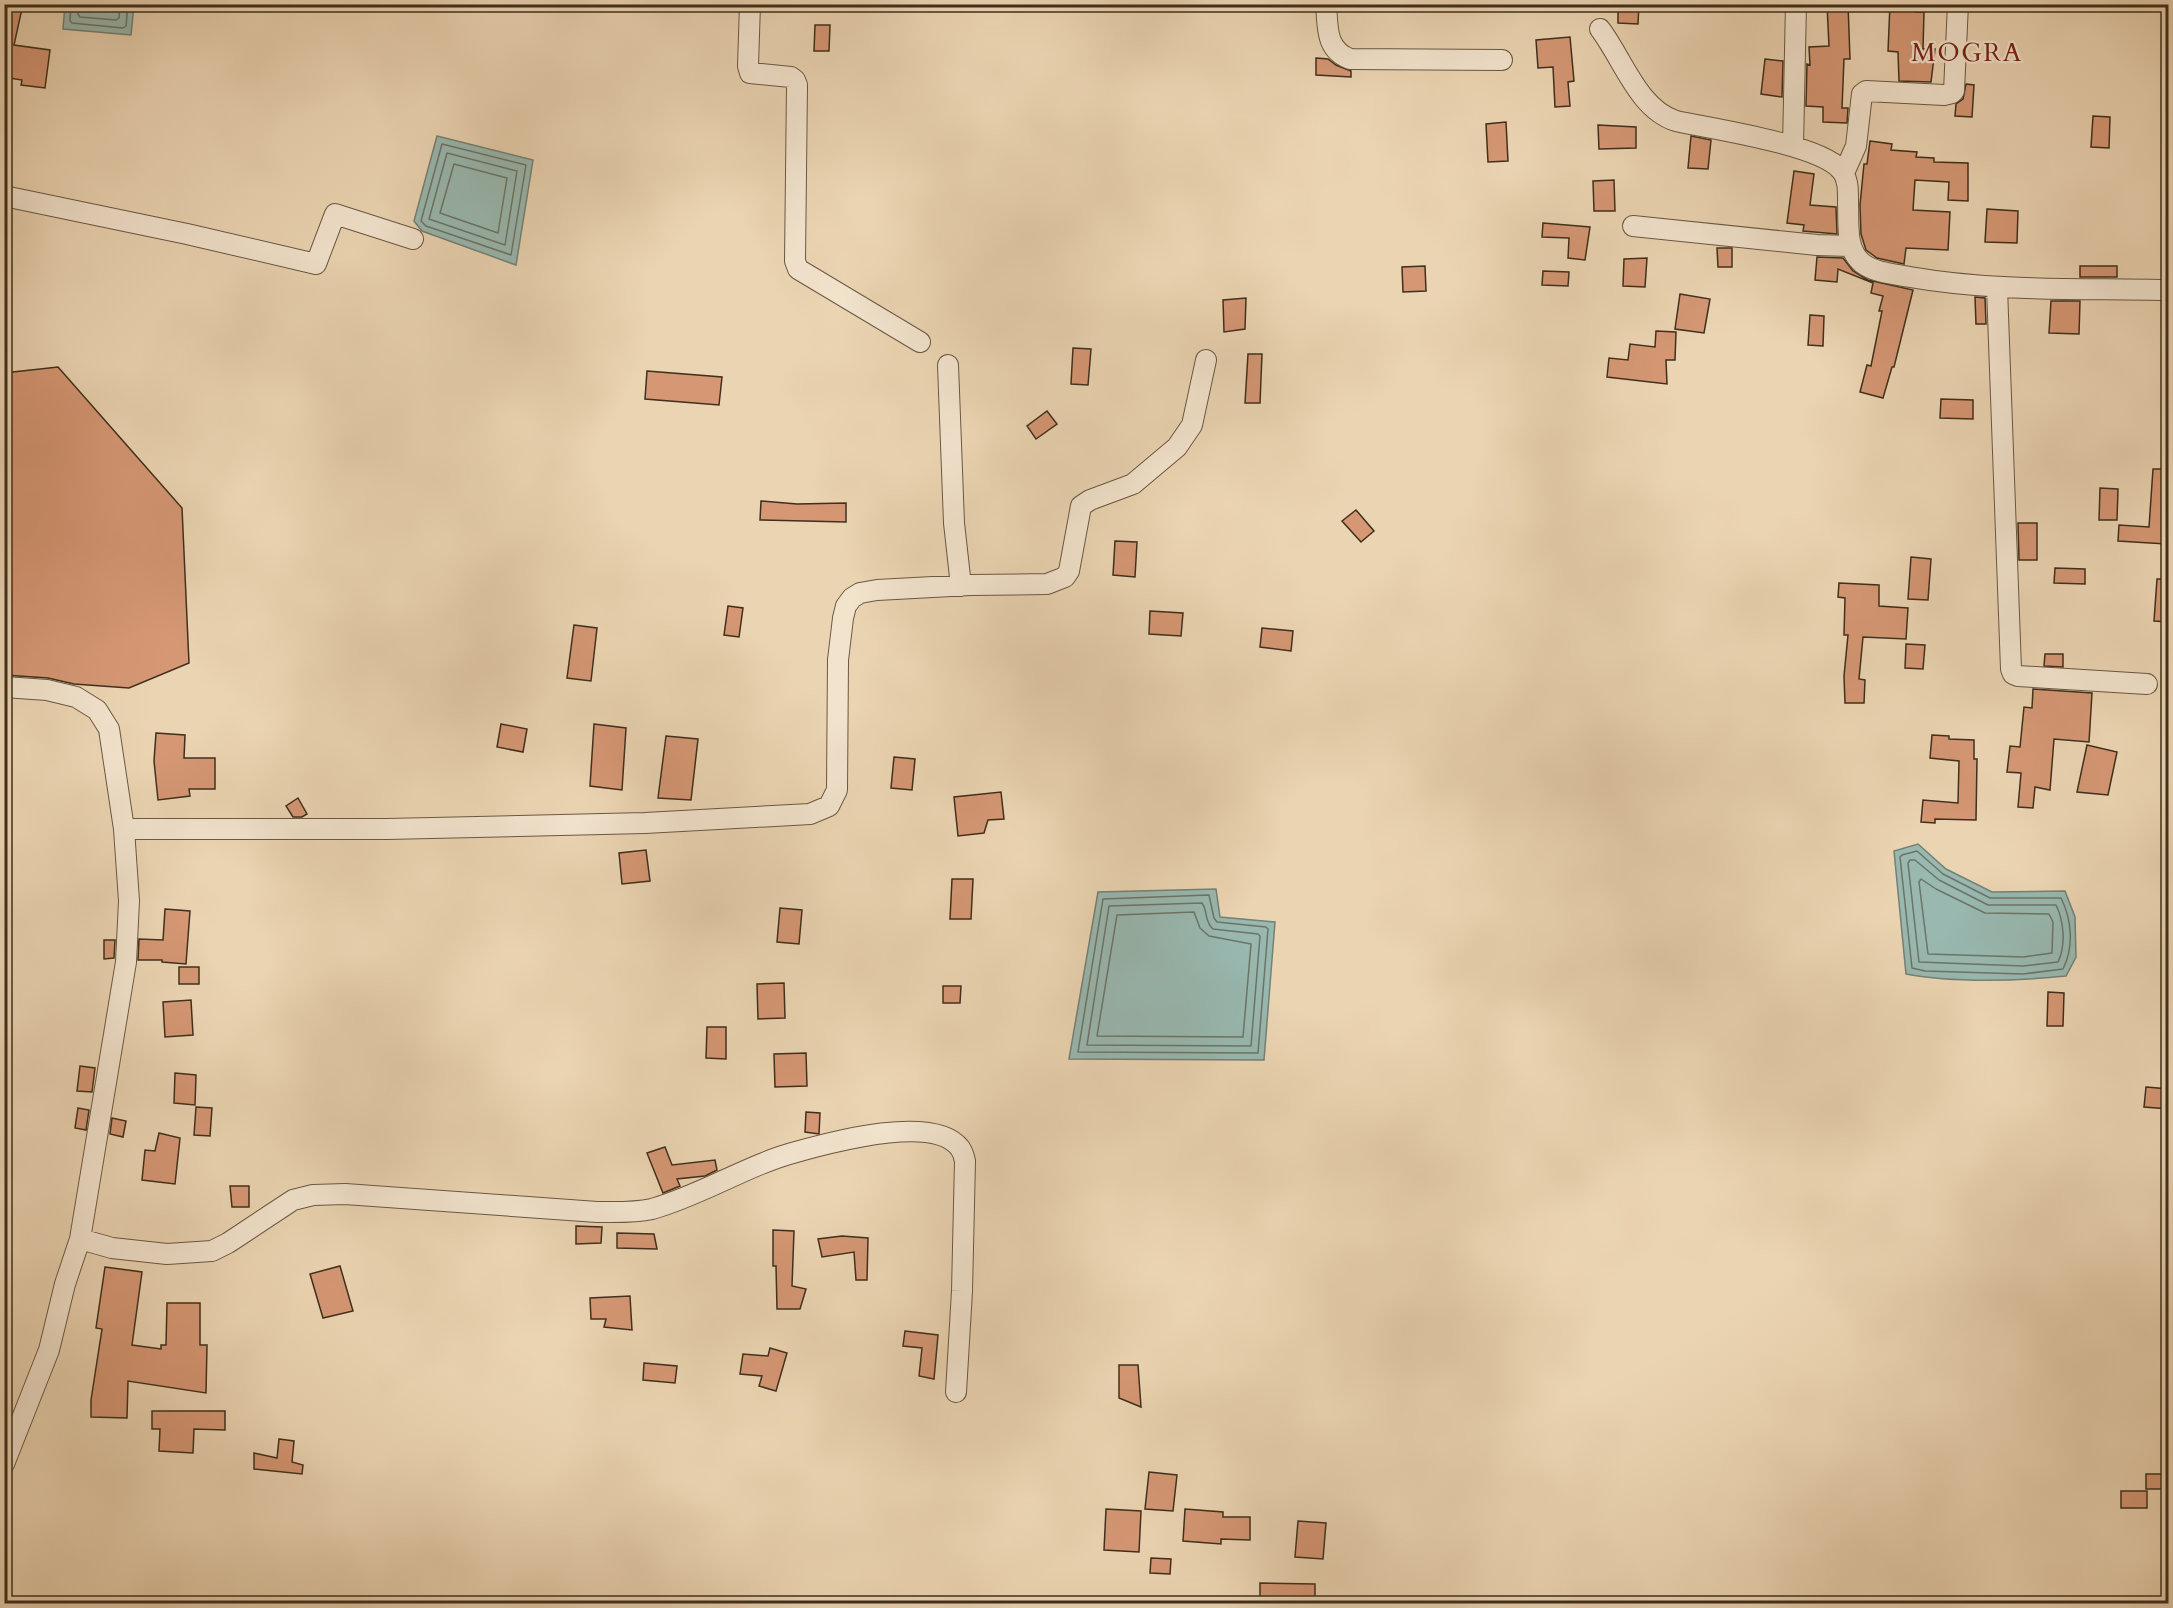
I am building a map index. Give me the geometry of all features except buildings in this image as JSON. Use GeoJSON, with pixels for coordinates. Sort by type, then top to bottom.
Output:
{"type":"FeatureCollection","features":[{"type":"Feature","properties":{"kind":"street"},"geometry":{"type":"LineString","coordinates":[[750,4],[748,66],[750,73],[790,77],[797,85],[795,261],[798,269],[920,342]]}},
{"type":"Feature","properties":{"kind":"street"},"geometry":{"type":"LineString","coordinates":[[1326,4],[1331,43],[1335,50],[1350,59],[1502,60]]}},
{"type":"Feature","properties":{"kind":"street"},"geometry":{"type":"LineString","coordinates":[[1793,146],[1796,4]]}},
{"type":"Feature","properties":{"kind":"street"},"geometry":{"type":"LineString","coordinates":[[1844,173],[1856,146],[1862,94],[1866,91],[1944,95],[1954,91],[1958,4]]}},
{"type":"Feature","properties":{"kind":"street"},"geometry":{"type":"LineString","coordinates":[[1600,29],[1646,102],[1664,117],[1793,146],[1832,162],[1844,173],[1848,189],[1850,246],[1864,264],[1877,271],[1934,281],[1997,288],[2169,290]]}},
{"type":"Feature","properties":{"kind":"street"},"geometry":{"type":"LineString","coordinates":[[4,196],[187,234],[316,264],[335,214],[413,239]]}},
{"type":"Feature","properties":{"kind":"street"},"geometry":{"type":"LineString","coordinates":[[1633,226],[1817,245],[1850,246]]}},
{"type":"Feature","properties":{"kind":"street"},"geometry":{"type":"LineString","coordinates":[[1997,288],[2011,669],[2013,674],[2018,676],[2147,684]]}},
{"type":"Feature","properties":{"kind":"street"},"geometry":{"type":"LineString","coordinates":[[124,829],[387,829],[645,823],[810,814],[829,806],[837,790],[837,679],[840,639],[846,606],[852,598],[860,592],[877,590],[1047,584],[1065,577],[1069,571],[1081,506],[1090,500],[1112,494],[1132,484],[1177,447],[1192,424],[1206,360]]}},
{"type":"Feature","properties":{"kind":"street"},"geometry":{"type":"LineString","coordinates":[[948,365],[954,523],[961,586]]}},
{"type":"Feature","properties":{"kind":"street"},"geometry":{"type":"LineString","coordinates":[[4,687],[57,692],[76,697],[97,710],[109,729],[124,829],[129,900],[126,962],[80,1239],[64,1284],[49,1350],[4,1464]]}},
{"type":"Feature","properties":{"kind":"street"},"geometry":{"type":"LineString","coordinates":[[80,1239],[112,1248],[167,1254],[212,1251],[228,1243],[292,1200],[313,1195],[345,1194],[597,1212],[650,1209],[676,1201],[796,1152],[891,1131],[921,1132],[954,1142],[961,1149],[965,1161],[962,1291],[956,1392]]}},
{"type":"Feature","properties":{"kind":"water"},"geometry":{"type":"Polygon","coordinates":[[[65,5],[134,5],[131,35],[63,29],[65,5]]]}},
{"type":"Feature","properties":{"kind":"water"},"geometry":{"type":"Polygon","coordinates":[[[437,136],[533,160],[516,265],[422,231],[414,221],[437,136]]]}},
{"type":"Feature","properties":{"kind":"water"},"geometry":{"type":"Polygon","coordinates":[[[1918,844],[1946,869],[1992,892],[2065,891],[2075,917],[2076,957],[2066,976],[1986,980],[1944,979],[1906,974],[1894,851],[1918,844]]]}},
{"type":"Feature","properties":{"kind":"water"},"geometry":{"type":"Polygon","coordinates":[[[1216,889],[1220,917],[1275,922],[1264,1060],[1069,1059],[1098,892],[1216,889]]]}},
{"type":"Feature","properties":{"kind":"district","name":"MOGRA"},"geometry":{"type":"Point","coordinates":[1967,52]}}]}
